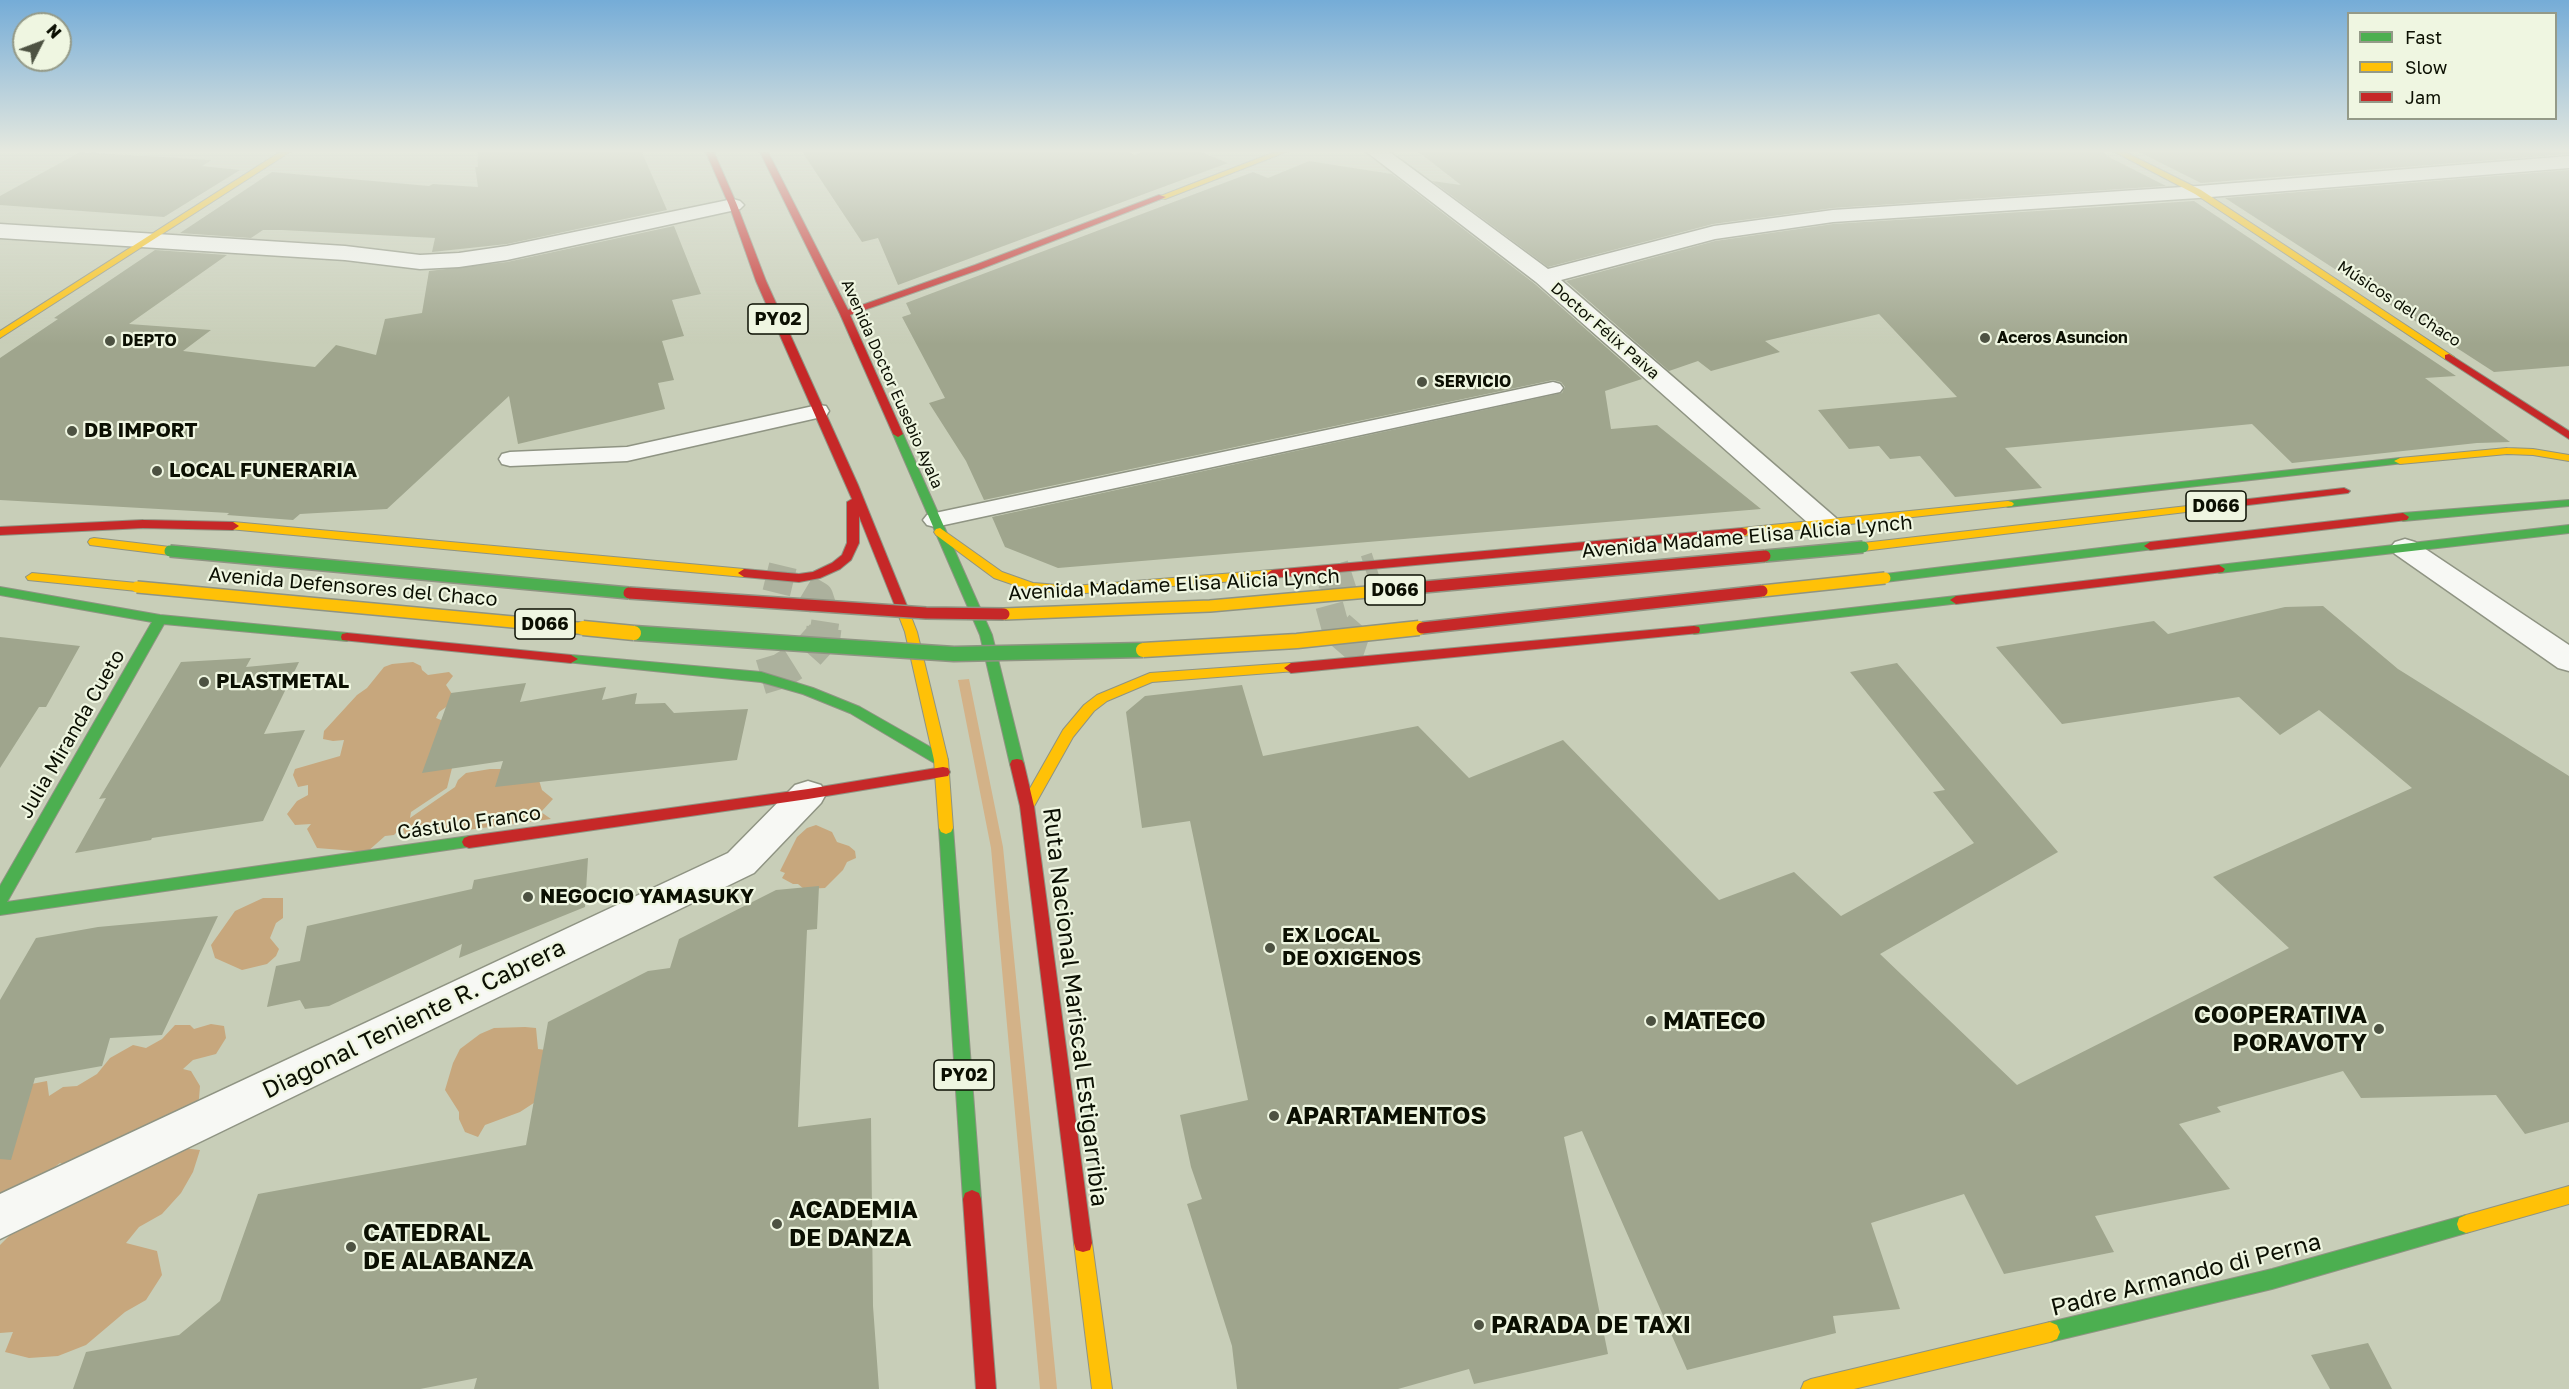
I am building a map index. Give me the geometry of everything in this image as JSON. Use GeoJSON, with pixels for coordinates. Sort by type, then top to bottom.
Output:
{"type":"FeatureCollection","features":[{"type":"Feature","properties":{"kind":"main road"},"geometry":{"type":"LineString","coordinates":[[0,335],[190,215]]}},
{"type":"Feature","properties":{"kind":"main road","name":"PY02"},"geometry":{"type":"LineString","coordinates":[[737,215],[761,281],[852,485],[911,632],[942,766],[986,1389]]}},
{"type":"Feature","properties":{"kind":"main road","name":"Avenida Doctor Eusebio Ayala"},"geometry":{"type":"LineString","coordinates":[[795,215],[844,314],[986,635]]}},
{"type":"Feature","properties":{"kind":"main road"},"geometry":{"type":"LineString","coordinates":[[844,314],[1116,215]]}},
{"type":"Feature","properties":{"kind":"main road","name":"Músicos del Chaco"},"geometry":{"type":"LineString","coordinates":[[2233,215],[2569,436]]}},
{"type":"Feature","properties":{"kind":"main road"},"geometry":{"type":"LineString","coordinates":[[937,526],[998,575],[1032,587],[1073,590],[1376,566],[1826,524],[2477,453],[2533,452],[2569,458]]}},
{"type":"Feature","properties":{"kind":"main road"},"geometry":{"type":"LineString","coordinates":[[2546,467],[2569,464]]}},
{"type":"Feature","properties":{"kind":"main road"},"geometry":{"type":"LineString","coordinates":[[0,531],[143,524],[237,526],[799,578],[816,575],[836,566],[847,557],[853,543],[852,485]]}},
{"type":"Feature","properties":{"kind":"main road","name":"Avenida Madame Elisa Alicia Lynch"},"geometry":{"type":"LineString","coordinates":[[926,613],[1030,615],[1210,606],[1863,547],[2357,489]]}},
{"type":"Feature","properties":{"kind":"main road","name":"Avenida Defensores del Chaco"},"geometry":{"type":"LineString","coordinates":[[23,577],[702,639],[954,654],[1144,650],[1298,641],[1885,578],[2366,520],[2569,503]]}},
{"type":"Feature","properties":{"kind":"main road"},"geometry":{"type":"LineString","coordinates":[[1027,806],[1068,734],[1089,708],[1102,698],[1150,678],[1317,666],[1660,634],[2569,529]]}},
{"type":"Feature","properties":{"kind":"main road","name":"Avenida Defensores del Chaco"},"geometry":{"type":"LineString","coordinates":[[0,531],[170,551],[708,600],[926,613]]}},
{"type":"Feature","properties":{"kind":"main road"},"geometry":{"type":"LineString","coordinates":[[0,591],[160,619],[761,678],[808,691],[855,710],[942,766]]}},
{"type":"Feature","properties":{"kind":"main road","name":"Julia Miranda Cueto"},"geometry":{"type":"LineString","coordinates":[[0,900],[160,619]]}},
{"type":"Feature","properties":{"kind":"main road","name":"Ruta Nacional Mariscal Estigarribia"},"geometry":{"type":"LineString","coordinates":[[986,635],[1027,806],[1102,1389]]}},
{"type":"Feature","properties":{"kind":"main road","name":"Cástulo Franco"},"geometry":{"type":"LineString","coordinates":[[0,909],[808,794],[942,766]]}},
{"type":"Feature","properties":{"kind":"main road","name":"Padre Armando di Perna"},"geometry":{"type":"LineString","coordinates":[[1811,1389],[2272,1279],[2569,1195]]}},
{"type":"Feature","properties":{"kind":"street"},"geometry":{"type":"LineString","coordinates":[[0,231],[345,253],[410,261],[459,260],[507,253],[687,215]]}},
{"type":"Feature","properties":{"kind":"street","name":"Doctor Félix Paiva"},"geometry":{"type":"LineString","coordinates":[[1460,215],[1544,278],[1826,524]]}},
{"type":"Feature","properties":{"kind":"street"},"geometry":{"type":"LineString","coordinates":[[1544,278],[1714,233],[1765,224],[1851,215]]}},
{"type":"Feature","properties":{"kind":"street"},"geometry":{"type":"LineString","coordinates":[[2405,548],[2569,660]]}},
{"type":"Feature","properties":{"kind":"street","name":"Diagonal Teniente R. Cabrera"},"geometry":{"type":"LineString","coordinates":[[0,1217],[741,863],[808,794]]}},
{"type":"Feature","properties":{"kind":"lane"},"geometry":{"type":"LineString","coordinates":[[937,526],[1553,388]]}},
{"type":"Feature","properties":{"kind":"lane"},"geometry":{"type":"LineString","coordinates":[[510,459],[627,454],[818,411]]}},
{"type":"Feature","properties":{"kind":"shaded area"},"geometry":{"type":"Polygon","coordinates":[[[413,662],[421,666],[428,675],[449,672],[453,676],[446,685],[454,697],[452,703],[439,712],[436,718],[446,722],[453,764],[447,788],[411,812],[410,818],[455,787],[458,780],[466,773],[490,769],[511,769],[538,777],[542,790],[553,799],[541,812],[551,819],[406,838],[403,829],[407,821],[394,835],[385,836],[367,852],[317,848],[307,829],[311,824],[295,825],[287,814],[297,801],[308,795],[308,785],[298,787],[293,775],[295,769],[340,756],[344,740],[323,739],[324,731],[357,695],[367,688],[384,667],[413,662]]]}},
{"type":"Feature","properties":{"kind":"shaded area"},"geometry":{"type":"Polygon","coordinates":[[[969,679],[1003,847],[1057,1389],[1040,1389],[991,848],[958,680],[969,679]]]}},
{"type":"Feature","properties":{"kind":"shaded area"},"geometry":{"type":"Polygon","coordinates":[[[816,825],[832,832],[837,842],[849,846],[855,851],[856,858],[847,862],[843,870],[825,888],[804,889],[782,878],[785,873],[780,871],[797,837],[807,828],[816,825]]]}},
{"type":"Feature","properties":{"kind":"shaded area"},"geometry":{"type":"Polygon","coordinates":[[[263,898],[283,898],[283,918],[276,923],[270,938],[279,949],[276,956],[267,964],[242,970],[215,958],[211,945],[235,911],[263,898]]]}},
{"type":"Feature","properties":{"kind":"shaded area"},"geometry":{"type":"Polygon","coordinates":[[[211,1024],[224,1026],[226,1038],[216,1054],[193,1060],[183,1069],[191,1071],[200,1086],[199,1099],[181,1115],[73,1168],[60,1163],[48,1172],[0,1196],[0,1097],[6,1089],[47,1081],[49,1096],[63,1087],[77,1086],[97,1074],[110,1058],[133,1045],[146,1048],[162,1039],[175,1025],[190,1025],[194,1029],[211,1024]]]}},
{"type":"Feature","properties":{"kind":"shaded area"},"geometry":{"type":"Polygon","coordinates":[[[494,1028],[536,1028],[538,1049],[553,1051],[549,1093],[520,1112],[485,1125],[478,1137],[465,1132],[459,1119],[459,1112],[445,1090],[460,1049],[480,1034],[494,1028]]]}},
{"type":"Feature","properties":{"kind":"shaded area"},"geometry":{"type":"Polygon","coordinates":[[[174,1147],[200,1150],[193,1172],[181,1193],[162,1214],[139,1227],[126,1243],[157,1251],[162,1275],[146,1300],[125,1312],[86,1345],[58,1356],[29,1358],[5,1352],[13,1332],[0,1333],[0,1245],[20,1225],[174,1147]]]}},
{"type":"Feature","properties":{"kind":"building"},"geometry":{"type":"Polygon","coordinates":[[[134,215],[168,215],[164,217],[134,215]]]}},
{"type":"Feature","properties":{"kind":"building"},"geometry":{"type":"Polygon","coordinates":[[[207,215],[644,215],[507,244],[432,252],[435,238],[282,230],[263,230],[251,238],[180,233],[207,215]]]}},
{"type":"Feature","properties":{"kind":"building"},"geometry":{"type":"Polygon","coordinates":[[[844,215],[1088,215],[898,285],[878,238],[862,242],[844,215]]]}},
{"type":"Feature","properties":{"kind":"building"},"geometry":{"type":"Polygon","coordinates":[[[1140,215],[1445,215],[1535,284],[1642,379],[1605,391],[1611,429],[1657,425],[1761,509],[1058,568],[1005,547],[992,517],[1562,393],[1565,387],[1561,382],[1553,380],[984,500],[966,461],[929,403],[945,398],[902,317],[911,314],[906,303],[1140,215]]]}},
{"type":"Feature","properties":{"kind":"building"},"geometry":{"type":"Polygon","coordinates":[[[1478,215],[1782,215],[1713,224],[1548,267],[1478,215]]]}},
{"type":"Feature","properties":{"kind":"building"},"geometry":{"type":"Polygon","coordinates":[[[1977,215],[2215,215],[2456,376],[2425,378],[2510,442],[2477,443],[2292,463],[2252,424],[2005,448],[2042,488],[1955,497],[1920,456],[1890,459],[1879,446],[1849,449],[1818,410],[1957,397],[1879,314],[1765,341],[1780,352],[1711,371],[1698,361],[1669,371],[1566,281],[1715,241],[1833,224],[1977,215]]]}},
{"type":"Feature","properties":{"kind":"building"},"geometry":{"type":"Polygon","coordinates":[[[2251,215],[2569,215],[2569,366],[2494,372],[2251,215]]]}},
{"type":"Feature","properties":{"kind":"building"},"geometry":{"type":"Polygon","coordinates":[[[674,226],[701,294],[672,300],[684,336],[662,341],[674,380],[658,383],[665,409],[518,444],[509,396],[387,509],[300,514],[293,520],[227,515],[229,513],[0,500],[0,358],[58,319],[54,318],[155,250],[227,255],[129,324],[211,330],[183,351],[315,367],[336,345],[376,355],[385,319],[422,313],[429,271],[507,262],[674,226]]]}},
{"type":"Feature","properties":{"kind":"building"},"geometry":{"type":"Polygon","coordinates":[[[2323,606],[2398,669],[2569,776],[2569,1122],[2525,1134],[2496,1095],[2361,1098],[2343,1071],[2217,1107],[2221,1112],[2179,1124],[2230,1189],[2095,1216],[2114,1252],[2004,1274],[1964,1194],[1871,1223],[1900,1309],[1833,1316],[1836,1333],[1687,1370],[1582,1131],[1564,1137],[1608,1354],[1474,1384],[1469,1369],[1398,1389],[1237,1389],[1232,1346],[1187,1204],[1202,1199],[1191,1167],[1180,1115],[1248,1100],[1190,821],[1142,828],[1126,712],[1145,696],[1242,685],[1263,756],[1418,726],[1469,778],[1563,740],[1719,900],[1794,872],[1841,916],[1974,843],[1933,792],[1945,790],[1850,672],[1897,663],[2058,852],[1880,954],[2017,1085],[2289,948],[2213,877],[2412,788],[2319,710],[2280,735],[2239,697],[2062,724],[1996,647],[2154,621],[2168,634],[2285,607],[2323,606]]]}},
{"type":"Feature","properties":{"kind":"building"},"geometry":{"type":"Polygon","coordinates":[[[0,637],[80,646],[46,707],[39,707],[0,768],[0,637]]]}},
{"type":"Feature","properties":{"kind":"building"},"geometry":{"type":"Polygon","coordinates":[[[251,658],[246,667],[299,662],[264,734],[305,730],[263,821],[152,838],[75,853],[106,798],[99,799],[181,662],[251,658]]]}},
{"type":"Feature","properties":{"kind":"building"},"geometry":{"type":"Polygon","coordinates":[[[526,683],[520,702],[606,687],[602,700],[637,693],[635,704],[665,703],[674,713],[748,709],[737,760],[495,787],[503,761],[422,773],[451,693],[526,683]]]}},
{"type":"Feature","properties":{"kind":"building"},"geometry":{"type":"Polygon","coordinates":[[[588,858],[585,907],[459,958],[462,944],[329,1006],[305,1009],[300,1000],[267,1007],[276,966],[300,961],[307,926],[472,889],[474,880],[588,858]]]}},
{"type":"Feature","properties":{"kind":"building"},"geometry":{"type":"Polygon","coordinates":[[[819,886],[817,929],[807,930],[798,1127],[871,1118],[873,1306],[879,1389],[474,1389],[477,1378],[420,1389],[73,1389],[86,1352],[179,1335],[220,1301],[258,1194],[526,1145],[548,1022],[648,971],[670,968],[679,939],[776,890],[819,886]]]}},
{"type":"Feature","properties":{"kind":"building"},"geometry":{"type":"Polygon","coordinates":[[[218,916],[162,1035],[110,1038],[102,1066],[35,1078],[11,1160],[0,1159],[0,1000],[36,938],[98,927],[218,916]]]}},
{"type":"Feature","properties":{"kind":"building"},"geometry":{"type":"Polygon","coordinates":[[[2368,1343],[2392,1389],[2330,1389],[2311,1355],[2368,1343]]]}},
{"type":"Feature","properties":{"kind":"tunnel"},"geometry":{"type":"LineString","coordinates":[[1340,630],[1335,626],[1329,604],[1333,588],[1345,576],[1376,566]]}},
{"type":"Feature","properties":{"kind":"tunnel"},"geometry":{"type":"LineString","coordinates":[[766,576],[799,584],[819,596],[826,617],[824,630]]}},
{"type":"Feature","properties":{"kind":"tunnel"},"geometry":{"type":"LineString","coordinates":[[761,677],[781,671],[805,656],[823,636],[824,628]]}},
{"type":"Feature","properties":{"kind":"tunnel"},"geometry":{"type":"LineString","coordinates":[[1338,628],[1360,647],[1366,649]]}},
{"type":"Feature","properties":{"kind":"traffic: fast"},"geometry":{"type":"LineString","coordinates":[[898,434],[986,635],[1017,764]]}},
{"type":"Feature","properties":{"kind":"traffic: fast"},"geometry":{"type":"LineString","coordinates":[[2008,504],[2400,461]]}},
{"type":"Feature","properties":{"kind":"traffic: fast"},"geometry":{"type":"LineString","coordinates":[[2403,517],[2569,503]]}},
{"type":"Feature","properties":{"kind":"traffic: fast"},"geometry":{"type":"LineString","coordinates":[[2219,569],[2569,529]]}},
{"type":"Feature","properties":{"kind":"traffic: fast"},"geometry":{"type":"LineString","coordinates":[[1885,578],[2150,546]]}},
{"type":"Feature","properties":{"kind":"traffic: fast"},"geometry":{"type":"LineString","coordinates":[[1765,556],[1863,547]]}},
{"type":"Feature","properties":{"kind":"traffic: fast"},"geometry":{"type":"LineString","coordinates":[[170,551],[629,593]]}},
{"type":"Feature","properties":{"kind":"traffic: fast"},"geometry":{"type":"LineString","coordinates":[[0,591],[160,619],[347,637]]}},
{"type":"Feature","properties":{"kind":"traffic: fast"},"geometry":{"type":"LineString","coordinates":[[1694,630],[1956,600]]}},
{"type":"Feature","properties":{"kind":"traffic: fast"},"geometry":{"type":"LineString","coordinates":[[0,900],[160,619]]}},
{"type":"Feature","properties":{"kind":"traffic: fast"},"geometry":{"type":"LineString","coordinates":[[634,633],[954,654],[1143,650]]}},
{"type":"Feature","properties":{"kind":"traffic: fast"},"geometry":{"type":"LineString","coordinates":[[571,659],[761,677],[808,691],[855,710],[941,760]]}},
{"type":"Feature","properties":{"kind":"traffic: fast"},"geometry":{"type":"LineString","coordinates":[[946,828],[972,1199]]}},
{"type":"Feature","properties":{"kind":"traffic: fast"},"geometry":{"type":"LineString","coordinates":[[0,909],[469,842]]}},
{"type":"Feature","properties":{"kind":"traffic: fast"},"geometry":{"type":"LineString","coordinates":[[2050,1332],[2272,1279],[2466,1224]]}},
{"type":"Feature","properties":{"kind":"traffic: slow"},"geometry":{"type":"LineString","coordinates":[[0,335],[188,215]]}},
{"type":"Feature","properties":{"kind":"traffic: slow"},"geometry":{"type":"LineString","coordinates":[[2233,215],[2449,357]]}},
{"type":"Feature","properties":{"kind":"traffic: slow"},"geometry":{"type":"LineString","coordinates":[[2400,461],[2507,451],[2533,452],[2569,458]]}},
{"type":"Feature","properties":{"kind":"traffic: slow"},"geometry":{"type":"LineString","coordinates":[[1863,547],[2240,503]]}},
{"type":"Feature","properties":{"kind":"traffic: slow"},"geometry":{"type":"LineString","coordinates":[[1742,532],[2008,504]]}},
{"type":"Feature","properties":{"kind":"traffic: slow"},"geometry":{"type":"LineString","coordinates":[[233,526],[744,573]]}},
{"type":"Feature","properties":{"kind":"traffic: slow"},"geometry":{"type":"LineString","coordinates":[[940,532],[998,575],[1032,587],[1073,590],[1272,574]]}},
{"type":"Feature","properties":{"kind":"traffic: slow"},"geometry":{"type":"LineString","coordinates":[[94,542],[170,551]]}},
{"type":"Feature","properties":{"kind":"traffic: slow"},"geometry":{"type":"LineString","coordinates":[[32,577],[137,587]]}},
{"type":"Feature","properties":{"kind":"traffic: slow"},"geometry":{"type":"LineString","coordinates":[[1762,591],[1885,578]]}},
{"type":"Feature","properties":{"kind":"traffic: slow"},"geometry":{"type":"LineString","coordinates":[[137,587],[634,633]]}},
{"type":"Feature","properties":{"kind":"traffic: slow"},"geometry":{"type":"LineString","coordinates":[[1004,614],[1210,606],[1402,589]]}},
{"type":"Feature","properties":{"kind":"traffic: slow"},"geometry":{"type":"LineString","coordinates":[[901,606],[911,632],[941,760],[946,828]]}},
{"type":"Feature","properties":{"kind":"traffic: slow"},"geometry":{"type":"LineString","coordinates":[[1143,650],[1297,641],[1422,628]]}},
{"type":"Feature","properties":{"kind":"traffic: slow"},"geometry":{"type":"LineString","coordinates":[[1027,806],[1068,734],[1089,708],[1102,698],[1150,678],[1291,668]]}},
{"type":"Feature","properties":{"kind":"traffic: slow"},"geometry":{"type":"LineString","coordinates":[[2466,1224],[2569,1195]]}},
{"type":"Feature","properties":{"kind":"traffic: slow"},"geometry":{"type":"LineString","coordinates":[[1083,1243],[1102,1389]]}},
{"type":"Feature","properties":{"kind":"traffic: slow"},"geometry":{"type":"LineString","coordinates":[[1811,1389],[2050,1332]]}},
{"type":"Feature","properties":{"kind":"traffic: jam"},"geometry":{"type":"LineString","coordinates":[[737,215],[761,281],[852,485],[901,606]]}},
{"type":"Feature","properties":{"kind":"traffic: jam"},"geometry":{"type":"LineString","coordinates":[[795,215],[845,314],[898,434]]}},
{"type":"Feature","properties":{"kind":"traffic: jam"},"geometry":{"type":"LineString","coordinates":[[845,314],[1115,215]]}},
{"type":"Feature","properties":{"kind":"traffic: jam"},"geometry":{"type":"LineString","coordinates":[[2449,357],[2569,436]]}},
{"type":"Feature","properties":{"kind":"traffic: jam"},"geometry":{"type":"LineString","coordinates":[[2240,503],[2344,491]]}},
{"type":"Feature","properties":{"kind":"traffic: jam"},"geometry":{"type":"LineString","coordinates":[[744,573],[799,578],[816,575],[836,566],[847,557],[853,543],[853,502]]}},
{"type":"Feature","properties":{"kind":"traffic: jam"},"geometry":{"type":"LineString","coordinates":[[2150,546],[2403,517]]}},
{"type":"Feature","properties":{"kind":"traffic: jam"},"geometry":{"type":"LineString","coordinates":[[0,531],[143,524],[233,526]]}},
{"type":"Feature","properties":{"kind":"traffic: jam"},"geometry":{"type":"LineString","coordinates":[[1272,574],[1742,532]]}},
{"type":"Feature","properties":{"kind":"traffic: jam"},"geometry":{"type":"LineString","coordinates":[[1402,589],[1765,556]]}},
{"type":"Feature","properties":{"kind":"traffic: jam"},"geometry":{"type":"LineString","coordinates":[[1956,600],[2219,569]]}},
{"type":"Feature","properties":{"kind":"traffic: jam"},"geometry":{"type":"LineString","coordinates":[[1422,628],[1762,591]]}},
{"type":"Feature","properties":{"kind":"traffic: jam"},"geometry":{"type":"LineString","coordinates":[[629,593],[926,613],[1004,614]]}},
{"type":"Feature","properties":{"kind":"traffic: jam"},"geometry":{"type":"LineString","coordinates":[[1291,668],[1694,630]]}},
{"type":"Feature","properties":{"kind":"traffic: jam"},"geometry":{"type":"LineString","coordinates":[[347,637],[571,659]]}},
{"type":"Feature","properties":{"kind":"traffic: jam"},"geometry":{"type":"LineString","coordinates":[[1017,764],[1027,806],[1083,1243]]}},
{"type":"Feature","properties":{"kind":"traffic: jam"},"geometry":{"type":"LineString","coordinates":[[469,842],[808,794],[943,772]]}},
{"type":"Feature","properties":{"kind":"traffic: jam"},"geometry":{"type":"LineString","coordinates":[[972,1199],[986,1389]]}},
{"type":"Feature","properties":{"kind":"place","name":"Aceros Asuncion"},"geometry":{"type":"Point","coordinates":[1985,338]}},
{"type":"Feature","properties":{"kind":"place","name":"DEPTO"},"geometry":{"type":"Point","coordinates":[110,341]}},
{"type":"Feature","properties":{"kind":"place","name":"SERVICIO"},"geometry":{"type":"Point","coordinates":[1422,382]}},
{"type":"Feature","properties":{"kind":"place","name":"DB IMPORT"},"geometry":{"type":"Point","coordinates":[72,431]}},
{"type":"Feature","properties":{"kind":"place","name":"LOCAL FUNERARIA"},"geometry":{"type":"Point","coordinates":[157,471]}},
{"type":"Feature","properties":{"kind":"place","name":"PLASTMETAL"},"geometry":{"type":"Point","coordinates":[204,682]}},
{"type":"Feature","properties":{"kind":"place","name":"NEGOCIO YAMASUKY"},"geometry":{"type":"Point","coordinates":[528,897]}},
{"type":"Feature","properties":{"kind":"place","name":"EX LOCAL DE OXIGENOS"},"geometry":{"type":"Point","coordinates":[1270,948]}},
{"type":"Feature","properties":{"kind":"place","name":"MATECO"},"geometry":{"type":"Point","coordinates":[1651,1021]}},
{"type":"Feature","properties":{"kind":"place","name":"COOPERATIVA PORAVOTY"},"geometry":{"type":"Point","coordinates":[2379,1029]}},
{"type":"Feature","properties":{"kind":"place","name":"APARTAMENTOS"},"geometry":{"type":"Point","coordinates":[1274,1116]}},
{"type":"Feature","properties":{"kind":"place","name":"ACADEMIA DE DANZA"},"geometry":{"type":"Point","coordinates":[777,1224]}},
{"type":"Feature","properties":{"kind":"place","name":"CATEDRAL DE ALABANZA"},"geometry":{"type":"Point","coordinates":[351,1247]}},
{"type":"Feature","properties":{"kind":"place","name":"PARADA DE TAXI"},"geometry":{"type":"Point","coordinates":[1479,1325]}}]}
